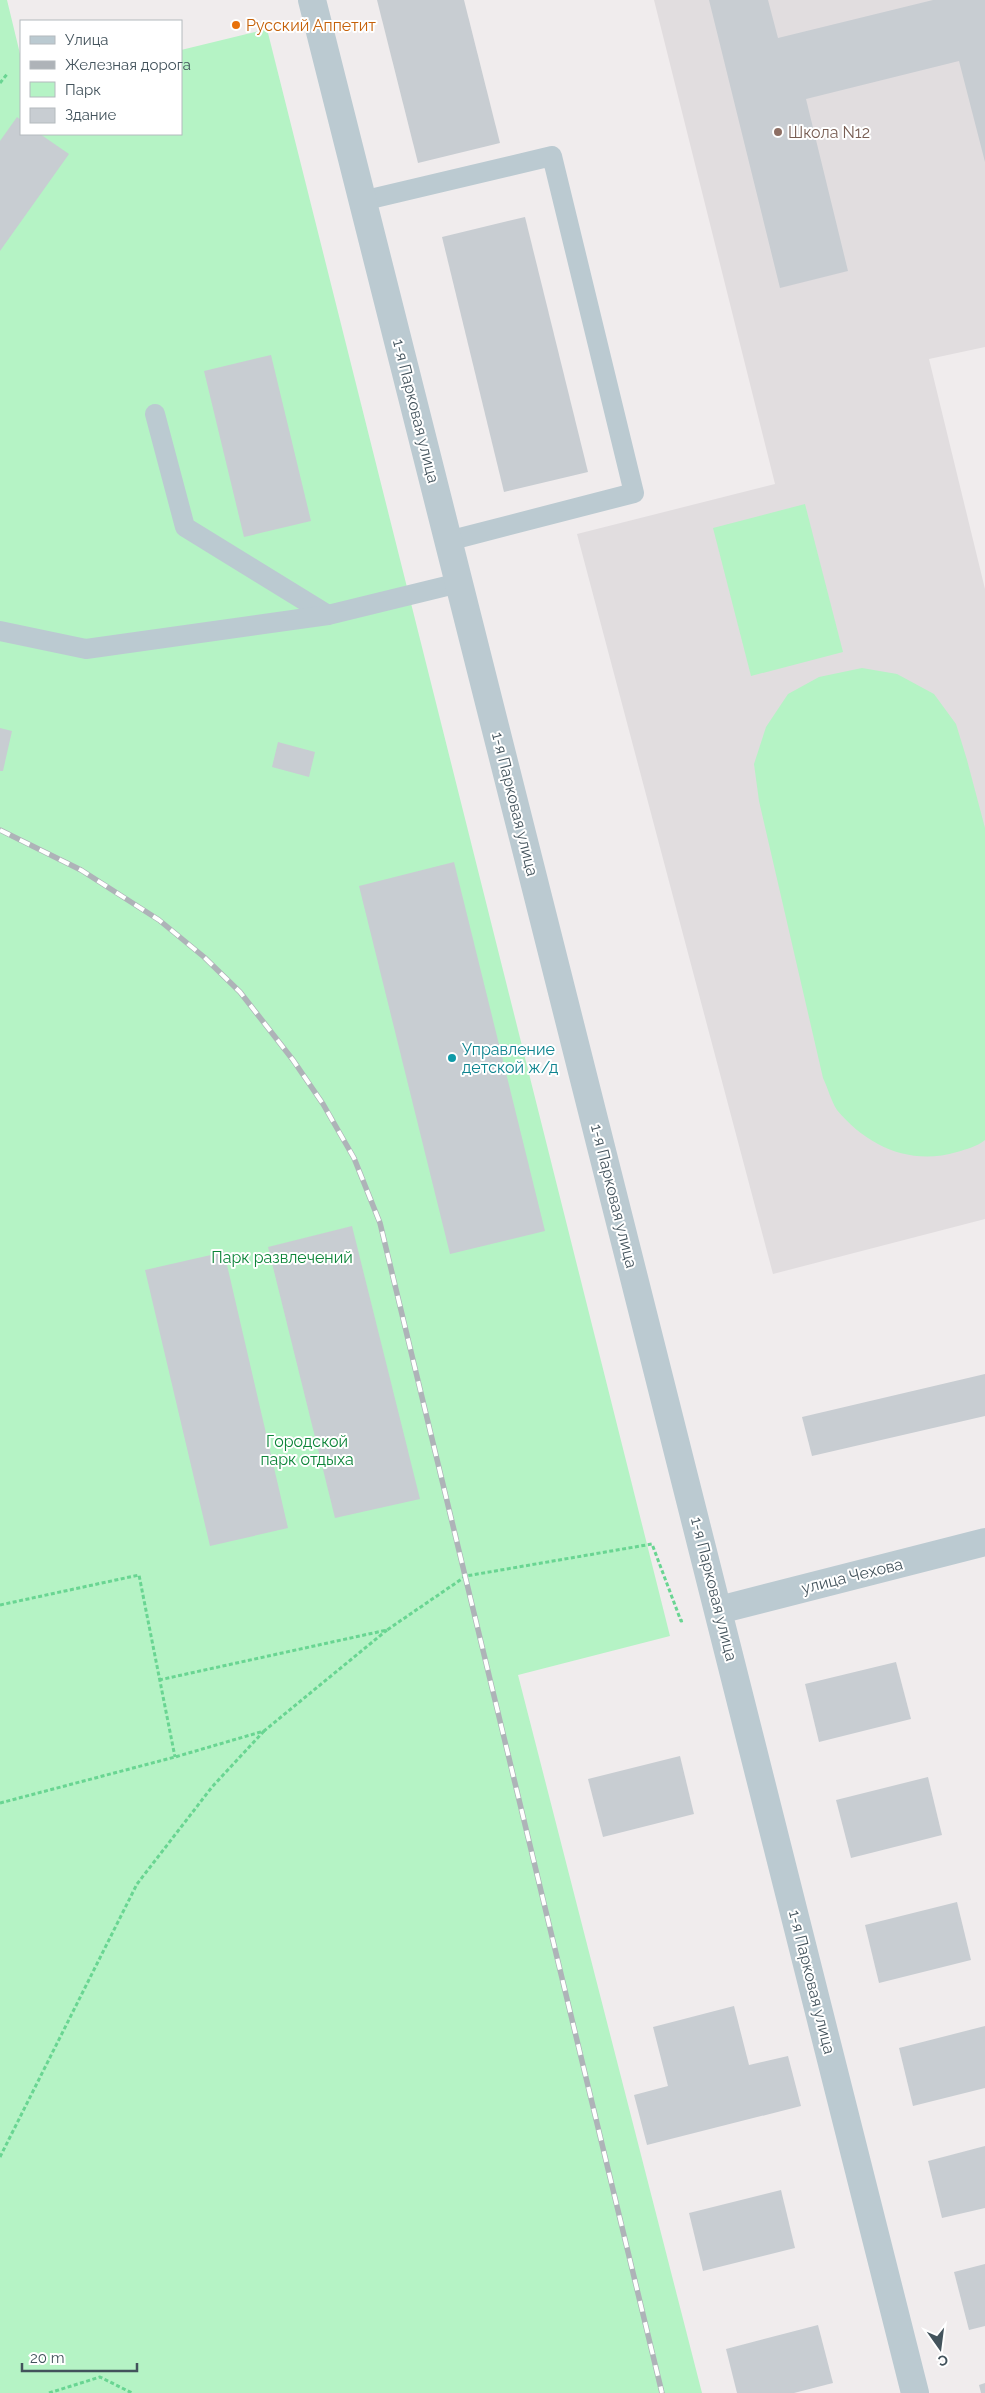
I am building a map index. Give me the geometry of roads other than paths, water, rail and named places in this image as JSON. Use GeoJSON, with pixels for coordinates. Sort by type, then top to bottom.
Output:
{"type":"FeatureCollection","features":[{"type":"Feature","properties":{"kind":"street","name":"1-я Парковая улица"},"geometry":{"type":"LineString","coordinates":[[312,0],[915,2393]]}},
{"type":"Feature","properties":{"kind":"street","name":"улица Чехова"},"geometry":{"type":"LineString","coordinates":[[719,1610],[985,1542]]}},
{"type":"Feature","properties":{"kind":"lane"},"geometry":{"type":"LineString","coordinates":[[362,201],[552,156],[634,493],[448,541]]}},
{"type":"Feature","properties":{"kind":"lane"},"geometry":{"type":"LineString","coordinates":[[155,414],[185,527],[328,616]]}},
{"type":"Feature","properties":{"kind":"lane"},"geometry":{"type":"LineString","coordinates":[[0,630],[86,649],[328,616],[459,583]]}},
{"type":"Feature","properties":{"kind":"railway"},"geometry":{"type":"LineString","coordinates":[[0,830],[81,870],[159,920],[204,957],[240,992],[293,1060],[323,1104],[354,1158],[380,1223],[662,2393]]}},
{"type":"Feature","properties":{"kind":"place","name":"Русский Аппетит"},"geometry":{"type":"Point","coordinates":[236,25]}},
{"type":"Feature","properties":{"kind":"place","name":"Школа N12"},"geometry":{"type":"Point","coordinates":[778,132]}},
{"type":"Feature","properties":{"kind":"place","name":"Управление детской ж/д"},"geometry":{"type":"Point","coordinates":[452,1058]}},
{"type":"Feature","properties":{"kind":"park label","name":"Парк развлечений"},"geometry":{"type":"Point","coordinates":[282,1257]}},
{"type":"Feature","properties":{"kind":"park label","name":"Городской парк отдыха"},"geometry":{"type":"Point","coordinates":[307,1450]}}]}
